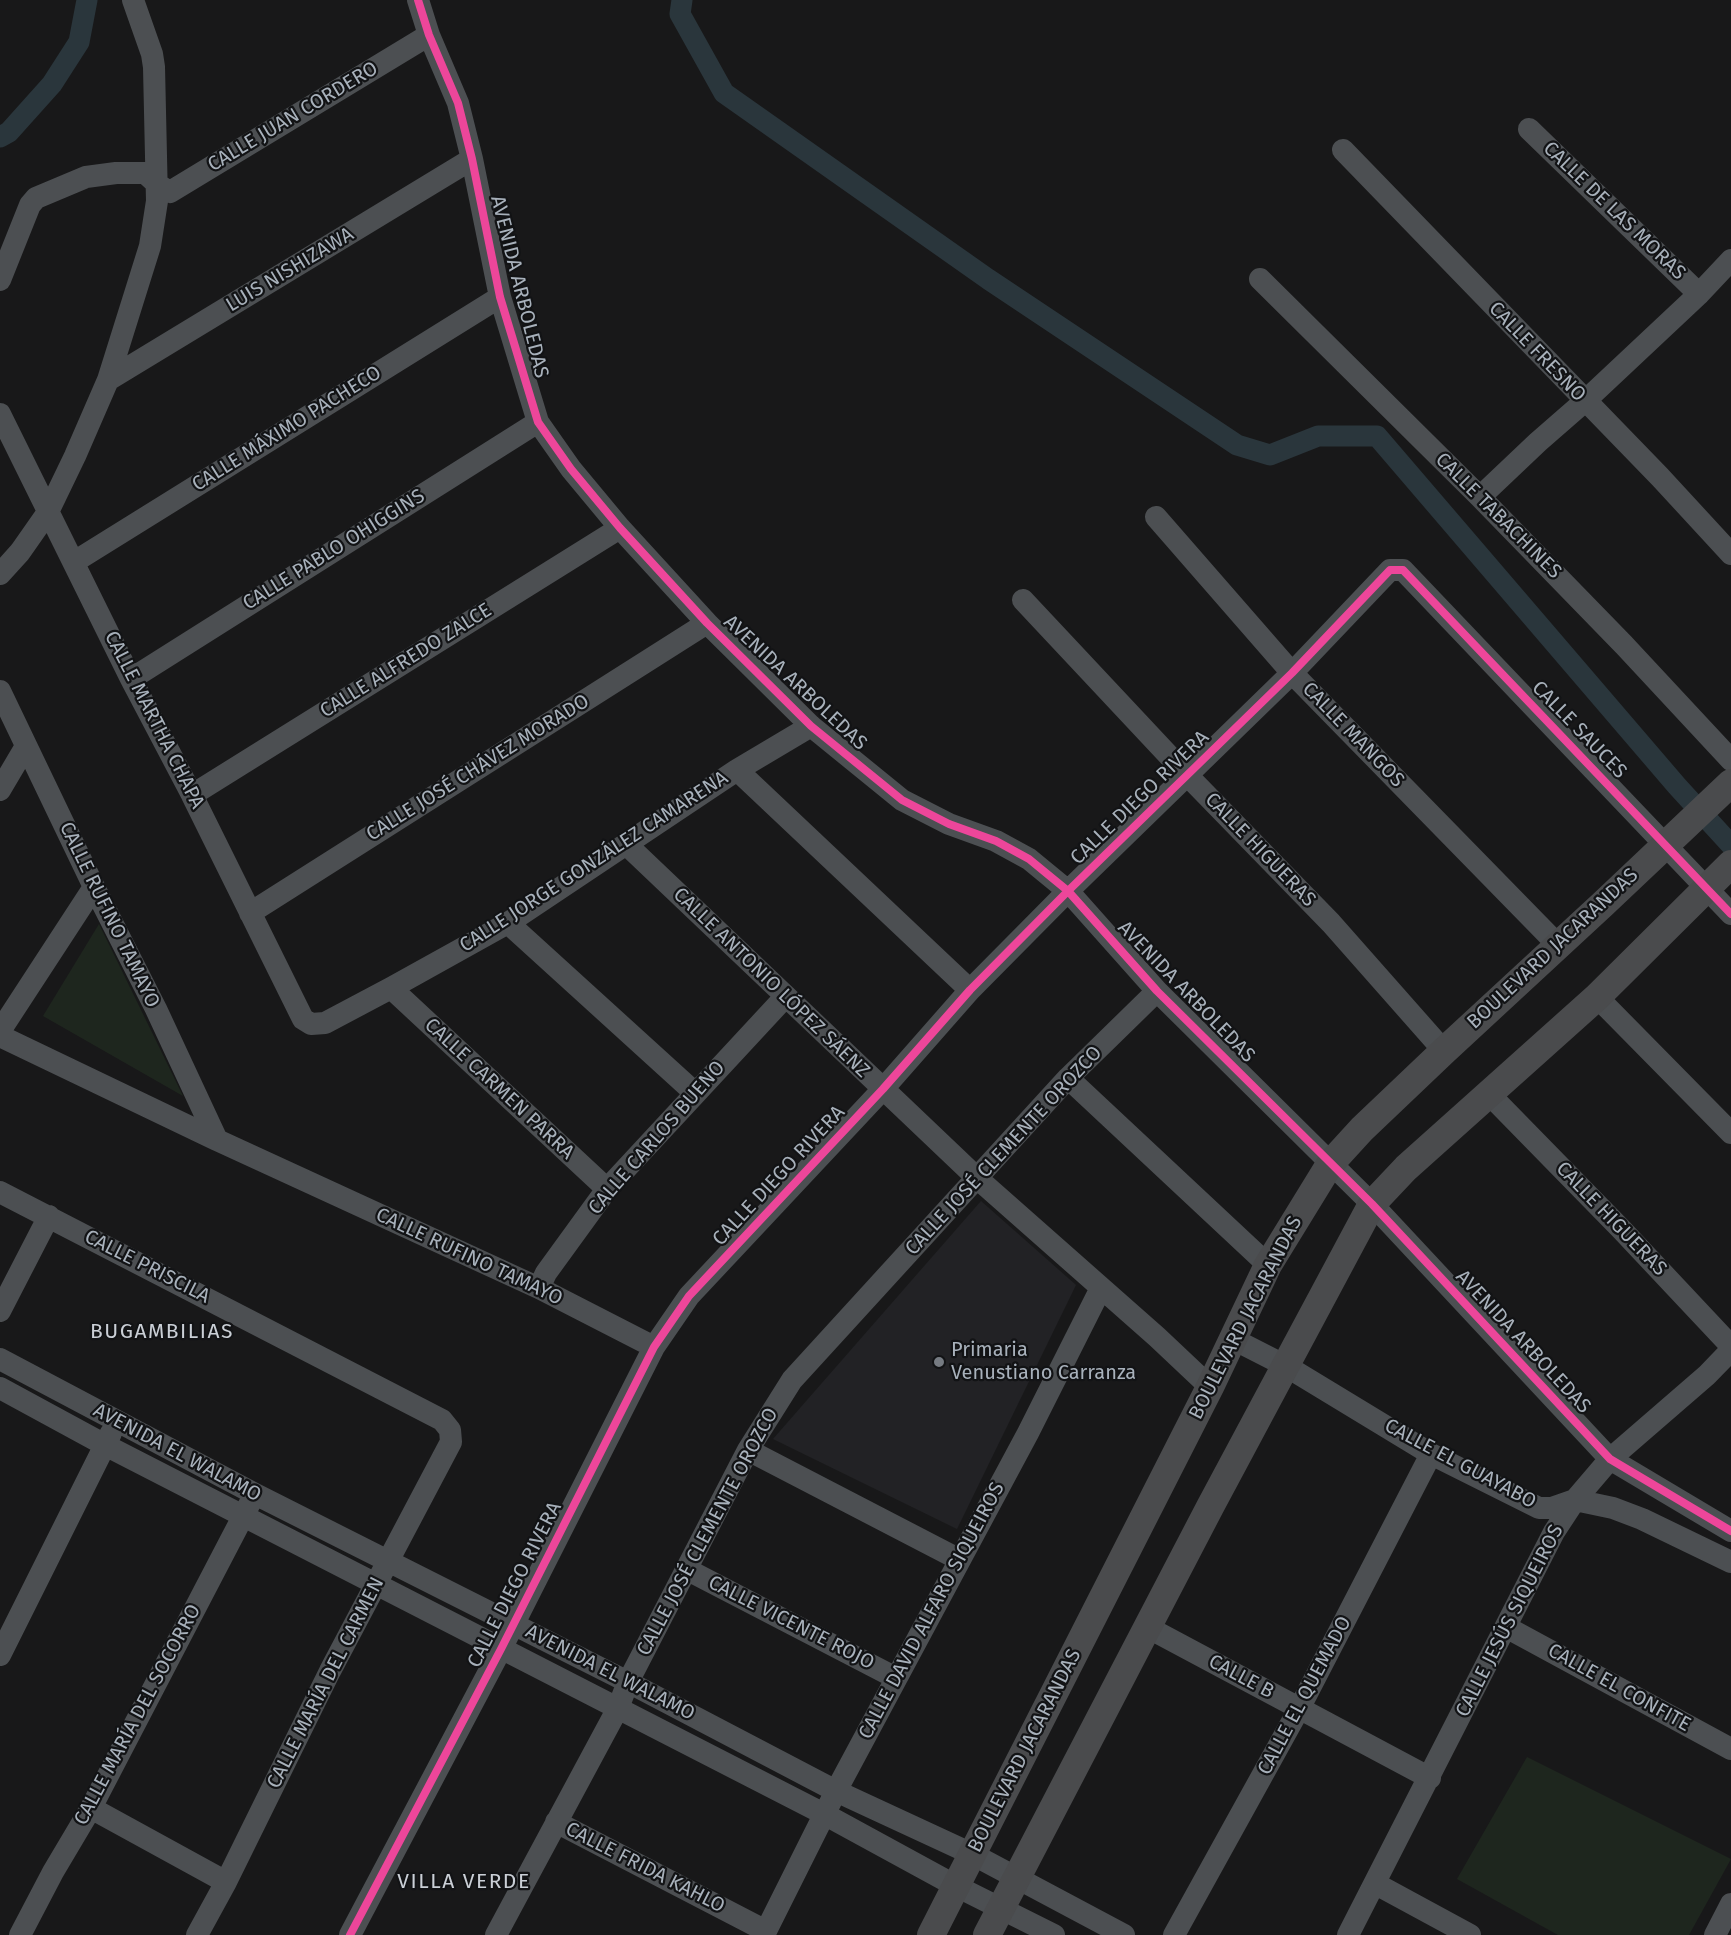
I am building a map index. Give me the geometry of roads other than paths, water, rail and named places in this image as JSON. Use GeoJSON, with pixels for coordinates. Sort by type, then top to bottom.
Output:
{"type":"FeatureCollection","features":[{"type":"Feature","properties":{"kind":"main road","name":"BOULEVARD JACARANDAS"},"geometry":{"type":"LineString","coordinates":[[931,1935],[1210,1387],[1268,1265],[1330,1164],[1362,1129],[1722,791]]}},
{"type":"Feature","properties":{"kind":"main road"},"geometry":{"type":"LineString","coordinates":[[987,1935],[1362,1219],[1372,1204],[1406,1168],[1597,997],[1730,865]]}},
{"type":"Feature","properties":{"kind":"street"},"geometry":{"type":"LineString","coordinates":[[0,574],[20,552],[48,512],[108,380],[150,246],[155,221],[157,184],[154,67],[152,54],[133,0]]}},
{"type":"Feature","properties":{"kind":"street","name":"AVENIDA ARBOLEDAS"},"geometry":{"type":"LineString","coordinates":[[418,0],[429,35],[458,103],[472,159],[500,297],[538,422],[571,469],[620,528],[707,623],[811,726],[902,800],[950,824],[996,841],[1029,859],[1068,891],[1158,991],[1372,1204],[1610,1459],[1731,1532]]}},
{"type":"Feature","properties":{"kind":"street","name":"CALLE JUAN CORDERO"},"geometry":{"type":"LineString","coordinates":[[157,184],[170,192],[429,35]]}},
{"type":"Feature","properties":{"kind":"street","name":"CALLE DE LAS MORAS"},"geometry":{"type":"LineString","coordinates":[[1529,129],[1699,294]]}},
{"type":"Feature","properties":{"kind":"street","name":"CALLE FRESNO"},"geometry":{"type":"LineString","coordinates":[[1343,150],[1585,401],[1727,541]]}},
{"type":"Feature","properties":{"kind":"street","name":"LUIS NISHIZAWA"},"geometry":{"type":"LineString","coordinates":[[108,380],[472,159]]}},
{"type":"Feature","properties":{"kind":"street"},"geometry":{"type":"LineString","coordinates":[[0,280],[30,205],[36,198],[86,177],[116,173],[145,173],[157,184]]}},
{"type":"Feature","properties":{"kind":"street"},"geometry":{"type":"LineString","coordinates":[[1480,497],[1699,294],[1731,260]]}},
{"type":"Feature","properties":{"kind":"street","name":"CALLE TABACHINES"},"geometry":{"type":"LineString","coordinates":[[1260,279],[1480,497],[1624,645],[1731,760]]}},
{"type":"Feature","properties":{"kind":"street","name":"CALLE MÁXIMO PACHECO"},"geometry":{"type":"LineString","coordinates":[[74,562],[500,297]]}},
{"type":"Feature","properties":{"kind":"street","name":"CALLE MARTHA CHAPA"},"geometry":{"type":"LineString","coordinates":[[0,414],[303,1019],[311,1024]]}},
{"type":"Feature","properties":{"kind":"street","name":"CALLE PABLO OHIGGINS"},"geometry":{"type":"LineString","coordinates":[[131,679],[538,422]]}},
{"type":"Feature","properties":{"kind":"street","name":"CALLE MANGOS"},"geometry":{"type":"LineString","coordinates":[[1156,517],[1292,673],[1558,945]]}},
{"type":"Feature","properties":{"kind":"street","name":"CALLE ALFREDO ZALCE"},"geometry":{"type":"LineString","coordinates":[[192,795],[620,528]]}},
{"type":"Feature","properties":{"kind":"street","name":"CALLE DIEGO RIVERA"},"geometry":{"type":"LineString","coordinates":[[350,1935],[501,1649],[654,1347],[689,1296],[883,1089],[970,990],[1292,673],[1390,570],[1403,570]]}},
{"type":"Feature","properties":{"kind":"street","name":"CALLE SAUCES"},"geometry":{"type":"LineString","coordinates":[[1403,570],[1731,914]]}},
{"type":"Feature","properties":{"kind":"street","name":"CALLE HIGUERAS"},"geometry":{"type":"LineString","coordinates":[[1023,600],[1187,775],[1331,923],[1444,1051]]}},
{"type":"Feature","properties":{"kind":"street","name":"CALLE JOSÉ CHÁVEZ MORADO"},"geometry":{"type":"LineString","coordinates":[[250,913],[707,623]]}},
{"type":"Feature","properties":{"kind":"street","name":"CALLE RUFINO TAMAYO"},"geometry":{"type":"LineString","coordinates":[[0,691],[94,887],[156,1009],[217,1140]]}},
{"type":"Feature","properties":{"kind":"street","name":"CALLE JORGE GONZÁLEZ CAMARENA"},"geometry":{"type":"LineString","coordinates":[[311,1024],[324,1023],[508,922],[737,770],[811,726]]}},
{"type":"Feature","properties":{"kind":"street"},"geometry":{"type":"LineString","coordinates":[[0,790],[26,746]]}},
{"type":"Feature","properties":{"kind":"street"},"geometry":{"type":"LineString","coordinates":[[737,770],[970,990]]}},
{"type":"Feature","properties":{"kind":"street","name":"CALLE ANTONIO LÓPEZ SÁENZ"},"geometry":{"type":"LineString","coordinates":[[626,844],[977,1178],[1157,1337],[1210,1387]]}},
{"type":"Feature","properties":{"kind":"street"},"geometry":{"type":"LineString","coordinates":[[0,1034],[94,887]]}},
{"type":"Feature","properties":{"kind":"street"},"geometry":{"type":"LineString","coordinates":[[508,922],[695,1093]]}},
{"type":"Feature","properties":{"kind":"street","name":"CALLE CARMEN PARRA"},"geometry":{"type":"LineString","coordinates":[[391,988],[608,1189]]}},
{"type":"Feature","properties":{"kind":"street","name":"CALLE JOSÉ CLEMENTE OROZCO"},"geometry":{"type":"LineString","coordinates":[[496,1935],[618,1708],[628,1682],[748,1450],[792,1380],[1068,1078],[1158,991]]}},
{"type":"Feature","properties":{"kind":"street","name":"CALLE CARLOS BUENO"},"geometry":{"type":"LineString","coordinates":[[539,1288],[546,1273],[608,1189],[786,996]]}},
{"type":"Feature","properties":{"kind":"street"},"geometry":{"type":"LineString","coordinates":[[1597,997],[1731,1133]]}},
{"type":"Feature","properties":{"kind":"street","name":"CALLE RUFINO TAMAYO"},"geometry":{"type":"LineString","coordinates":[[0,1034],[217,1140],[539,1288],[654,1347]]}},
{"type":"Feature","properties":{"kind":"street"},"geometry":{"type":"LineString","coordinates":[[1068,1078],[1268,1265]]}},
{"type":"Feature","properties":{"kind":"street","name":"CALLE HIGUERAS"},"geometry":{"type":"LineString","coordinates":[[1489,1094],[1731,1346]]}},
{"type":"Feature","properties":{"kind":"street","name":"CALLE PRISCILA"},"geometry":{"type":"LineString","coordinates":[[0,1192],[442,1420],[450,1430]]}},
{"type":"Feature","properties":{"kind":"street"},"geometry":{"type":"LineString","coordinates":[[0,1311],[49,1216]]}},
{"type":"Feature","properties":{"kind":"street","name":"CALLE DAVID ALFARO SIQUEIROS"},"geometry":{"type":"LineString","coordinates":[[765,1933],[824,1814],[1028,1433],[1101,1288]]}},
{"type":"Feature","properties":{"kind":"street","name":"CALLE EL GUAYABO"},"geometry":{"type":"LineString","coordinates":[[1233,1339],[1286,1366],[1431,1454],[1539,1508],[1552,1508],[1575,1500],[1613,1508],[1642,1519],[1731,1562]]}},
{"type":"Feature","properties":{"kind":"street","name":"CALLE JESÚS SIQUEIROS"},"geometry":{"type":"LineString","coordinates":[[1348,1935],[1554,1533],[1575,1500],[1610,1459],[1707,1375],[1731,1350]]}},
{"type":"Feature","properties":{"kind":"street","name":"AVENIDA EL WALAMO"},"geometry":{"type":"LineString","coordinates":[[0,1359],[255,1494],[514,1623],[836,1791],[972,1854],[1125,1935]]}},
{"type":"Feature","properties":{"kind":"street","name":"AVENIDA EL WALAMO"},"geometry":{"type":"LineString","coordinates":[[0,1388],[105,1445],[824,1814],[956,1886],[1054,1935]]}},
{"type":"Feature","properties":{"kind":"street"},"geometry":{"type":"LineString","coordinates":[[0,1655],[117,1421]]}},
{"type":"Feature","properties":{"kind":"street","name":"CALLE MARÍA DEL CARMEN"},"geometry":{"type":"LineString","coordinates":[[197,1935],[226,1882],[330,1671],[451,1442],[450,1430]]}},
{"type":"Feature","properties":{"kind":"street"},"geometry":{"type":"LineString","coordinates":[[748,1450],[960,1560]]}},
{"type":"Feature","properties":{"kind":"street","name":"CALLE EL QUEMADO"},"geometry":{"type":"LineString","coordinates":[[1174,1935],[1299,1709],[1431,1454]]}},
{"type":"Feature","properties":{"kind":"street","name":"CALLE MARÍA DEL SOCORRO"},"geometry":{"type":"LineString","coordinates":[[20,1935],[53,1872],[91,1809],[255,1494]]}},
{"type":"Feature","properties":{"kind":"street","name":"CALLE VICENTE ROJO"},"geometry":{"type":"LineString","coordinates":[[686,1569],[896,1678]]}},
{"type":"Feature","properties":{"kind":"street","name":"CALLE B"},"geometry":{"type":"LineString","coordinates":[[1148,1627],[1430,1778]]}},
{"type":"Feature","properties":{"kind":"street","name":"CALLE EL CONFITE"},"geometry":{"type":"LineString","coordinates":[[1506,1627],[1731,1749]]}},
{"type":"Feature","properties":{"kind":"street"},"geometry":{"type":"LineString","coordinates":[[91,1809],[226,1882]]}},
{"type":"Feature","properties":{"kind":"street","name":"CALLE FRIDA KAHLO"},"geometry":{"type":"LineString","coordinates":[[555,1822],[765,1933]]}},
{"type":"Feature","properties":{"kind":"street"},"geometry":{"type":"LineString","coordinates":[[1376,1884],[1470,1935]]}},
{"type":"Feature","properties":{"kind":"street"},"geometry":{"type":"LineString","coordinates":[[1715,1935],[1731,1904]]}},
{"type":"Feature","properties":{"kind":"waterway"},"geometry":{"type":"LineString","coordinates":[[0,137],[9,132],[52,84],[79,42],[87,0]]}},
{"type":"Feature","properties":{"kind":"waterway"},"geometry":{"type":"LineString","coordinates":[[682,0],[680,14],[724,93],[988,279],[1237,445],[1270,455],[1318,436],[1377,436],[1677,786],[1731,845]]}},
{"type":"Feature","properties":{"kind":"place","name":"Primaria Venustiano Carranza"},"geometry":{"type":"Point","coordinates":[939,1362]}},
{"type":"Feature","properties":{"kind":"district","name":"BUGAMBILIAS"},"geometry":{"type":"Point","coordinates":[162,1332]}},
{"type":"Feature","properties":{"kind":"district","name":"VILLA VERDE"},"geometry":{"type":"Point","coordinates":[464,1882]}}]}
